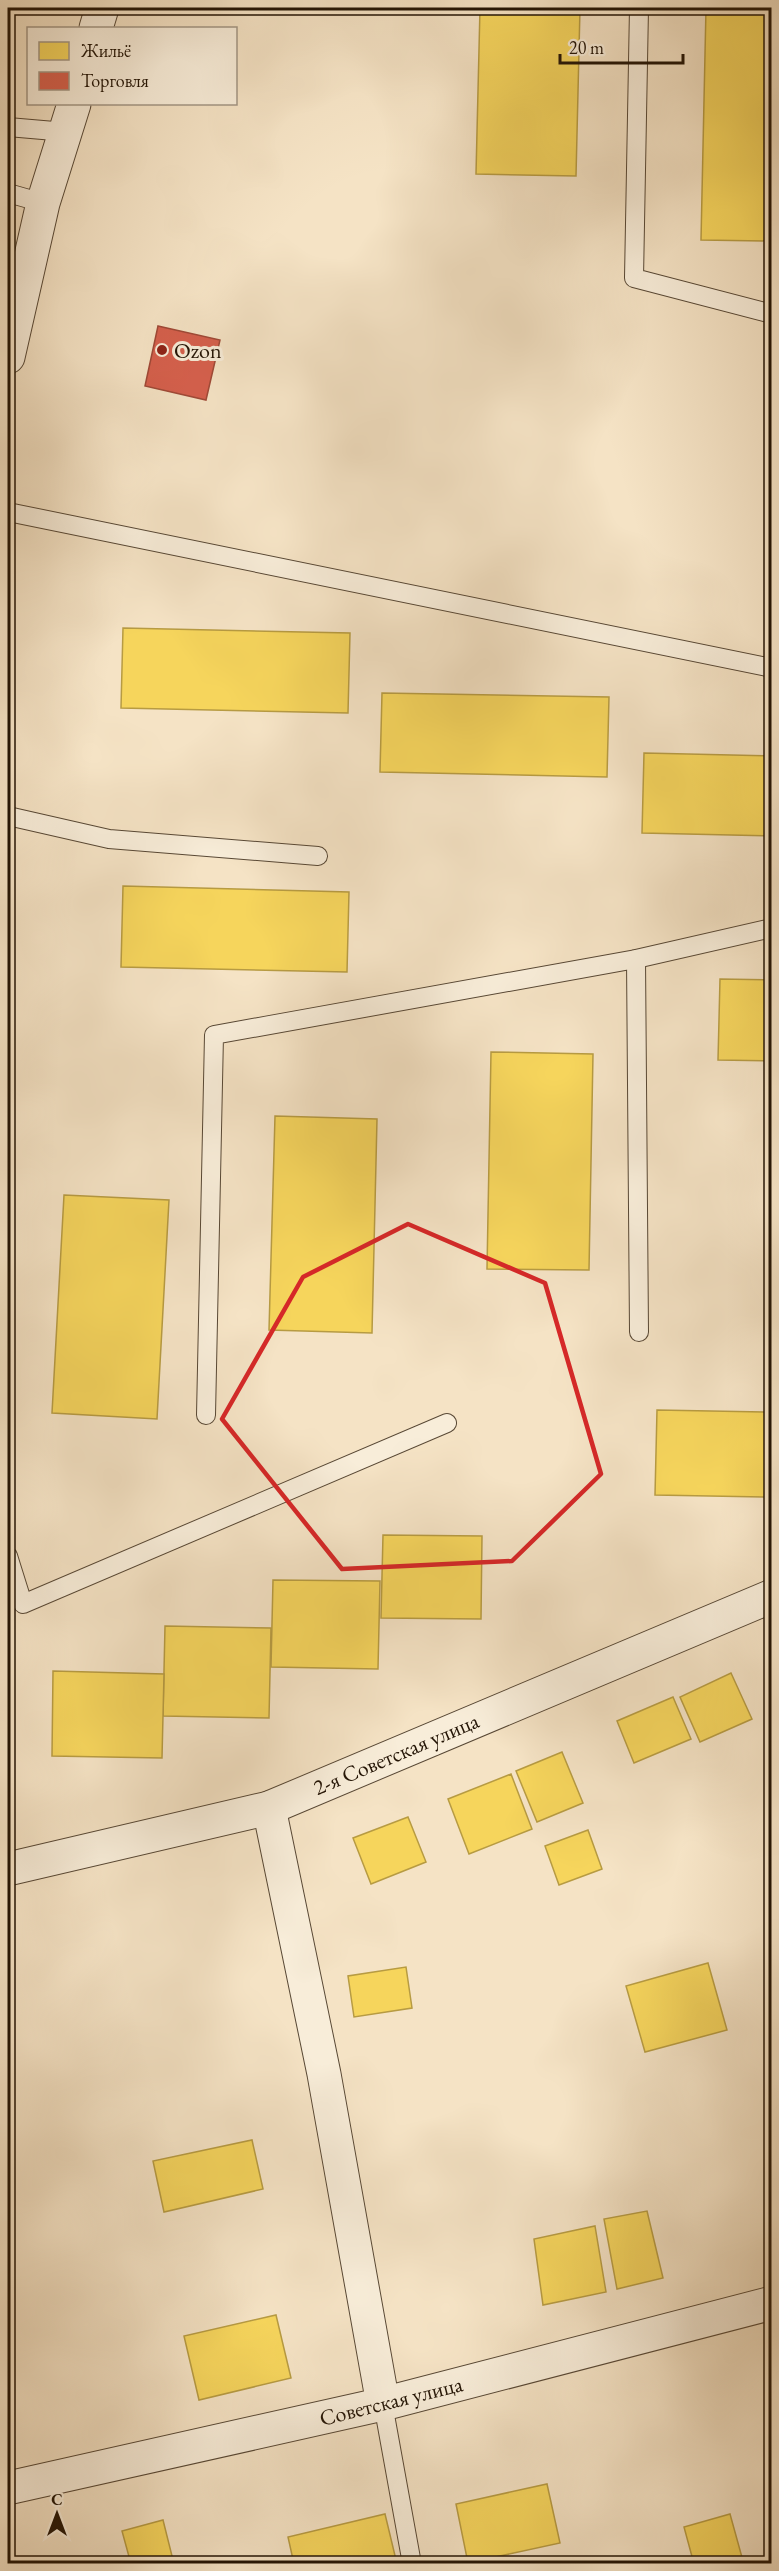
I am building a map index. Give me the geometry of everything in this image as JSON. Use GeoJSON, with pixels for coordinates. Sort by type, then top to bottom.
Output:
{"type":"FeatureCollection","features":[{"type":"Feature","properties":{"kind":"street"},"geometry":{"type":"LineString","coordinates":[[96,27],[102,8]]}},
{"type":"Feature","properties":{"kind":"street"},"geometry":{"type":"LineString","coordinates":[[8,357],[44,203],[70,118]]}},
{"type":"Feature","properties":{"kind":"street","name":"2-я Советская улица"},"geometry":{"type":"LineString","coordinates":[[8,1869],[269,1808],[771,1596]]}},
{"type":"Feature","properties":{"kind":"street"},"geometry":{"type":"LineString","coordinates":[[269,1808],[324,2074],[383,2404]]}},
{"type":"Feature","properties":{"kind":"street","name":"Советская улица"},"geometry":{"type":"LineString","coordinates":[[8,2488],[383,2404],[771,2303]]}},
{"type":"Feature","properties":{"kind":"lane"},"geometry":{"type":"LineString","coordinates":[[639,8],[634,278],[771,314]]}},
{"type":"Feature","properties":{"kind":"lane"},"geometry":{"type":"LineString","coordinates":[[8,127],[70,118]]}},
{"type":"Feature","properties":{"kind":"lane"},"geometry":{"type":"LineString","coordinates":[[8,193],[44,203]]}},
{"type":"Feature","properties":{"kind":"lane"},"geometry":{"type":"LineString","coordinates":[[8,512],[771,668]]}},
{"type":"Feature","properties":{"kind":"lane"},"geometry":{"type":"LineString","coordinates":[[8,816],[109,839],[318,856]]}},
{"type":"Feature","properties":{"kind":"lane"},"geometry":{"type":"LineString","coordinates":[[206,1415],[214,1035],[636,959],[771,928]]}},
{"type":"Feature","properties":{"kind":"lane"},"geometry":{"type":"LineString","coordinates":[[636,959],[639,1332]]}},
{"type":"Feature","properties":{"kind":"lane"},"geometry":{"type":"LineString","coordinates":[[8,1556],[23,1604],[447,1423]]}},
{"type":"Feature","properties":{"kind":"lane"},"geometry":{"type":"LineString","coordinates":[[383,2404],[412,2564]]}},
{"type":"Feature","properties":{"kind":"highlighted area"},"geometry":{"type":"Polygon","coordinates":[[[408,1224],[545,1283],[601,1474],[512,1561],[342,1569],[222,1419],[303,1277],[408,1224]]]}},
{"type":"Feature","properties":{"kind":"building: Жильё"},"geometry":{"type":"Polygon","coordinates":[[[480,8],[580,8],[576,176],[476,174],[480,8]]]}},
{"type":"Feature","properties":{"kind":"building: Жильё"},"geometry":{"type":"Polygon","coordinates":[[[706,8],[772,8],[772,241],[701,240],[706,8]]]}},
{"type":"Feature","properties":{"kind":"building: Жильё"},"geometry":{"type":"Polygon","coordinates":[[[123,628],[350,633],[348,713],[121,708],[123,628]]]}},
{"type":"Feature","properties":{"kind":"building: Жильё"},"geometry":{"type":"Polygon","coordinates":[[[382,693],[609,697],[607,777],[380,772],[382,693]]]}},
{"type":"Feature","properties":{"kind":"building: Жильё"},"geometry":{"type":"Polygon","coordinates":[[[644,753],[772,756],[772,836],[642,833],[644,753]]]}},
{"type":"Feature","properties":{"kind":"building: Жильё"},"geometry":{"type":"Polygon","coordinates":[[[123,886],[349,892],[347,972],[121,967],[123,886]]]}},
{"type":"Feature","properties":{"kind":"building: Жильё"},"geometry":{"type":"Polygon","coordinates":[[[720,979],[772,980],[772,1061],[718,1060],[720,979]]]}},
{"type":"Feature","properties":{"kind":"building: Жильё"},"geometry":{"type":"Polygon","coordinates":[[[491,1052],[593,1054],[589,1270],[487,1269],[491,1052]]]}},
{"type":"Feature","properties":{"kind":"building: Жильё"},"geometry":{"type":"Polygon","coordinates":[[[275,1116],[377,1119],[372,1333],[269,1330],[275,1116]]]}},
{"type":"Feature","properties":{"kind":"building: Жильё"},"geometry":{"type":"Polygon","coordinates":[[[64,1195],[169,1200],[157,1419],[52,1413],[64,1195]]]}},
{"type":"Feature","properties":{"kind":"building: Жильё"},"geometry":{"type":"Polygon","coordinates":[[[769,1364],[772,1364],[772,1454],[767,1454],[769,1364]]]}},
{"type":"Feature","properties":{"kind":"building: Жильё"},"geometry":{"type":"Polygon","coordinates":[[[657,1410],[767,1412],[766,1497],[655,1495],[657,1410]]]}},
{"type":"Feature","properties":{"kind":"building: Жильё"},"geometry":{"type":"Polygon","coordinates":[[[383,1535],[482,1536],[481,1619],[381,1618],[383,1535]]]}},
{"type":"Feature","properties":{"kind":"building: Жильё"},"geometry":{"type":"Polygon","coordinates":[[[273,1580],[380,1581],[378,1669],[271,1667],[273,1580]]]}},
{"type":"Feature","properties":{"kind":"building: Жильё"},"geometry":{"type":"Polygon","coordinates":[[[165,1626],[271,1628],[269,1718],[163,1716],[165,1626]]]}},
{"type":"Feature","properties":{"kind":"building: Жильё"},"geometry":{"type":"Polygon","coordinates":[[[53,1671],[164,1674],[162,1758],[52,1756],[53,1671]]]}},
{"type":"Feature","properties":{"kind":"building: Жильё"},"geometry":{"type":"Polygon","coordinates":[[[731,1673],[752,1719],[700,1742],[680,1697],[731,1673]]]}},
{"type":"Feature","properties":{"kind":"building: Жильё"},"geometry":{"type":"Polygon","coordinates":[[[673,1697],[691,1739],[634,1763],[617,1721],[673,1697]]]}},
{"type":"Feature","properties":{"kind":"building: Жильё"},"geometry":{"type":"Polygon","coordinates":[[[562,1752],[583,1803],[537,1822],[516,1771],[562,1752]]]}},
{"type":"Feature","properties":{"kind":"building: Жильё"},"geometry":{"type":"Polygon","coordinates":[[[511,1774],[532,1829],[469,1854],[448,1799],[511,1774]]]}},
{"type":"Feature","properties":{"kind":"building: Жильё"},"geometry":{"type":"Polygon","coordinates":[[[408,1817],[426,1862],[371,1884],[353,1838],[408,1817]]]}},
{"type":"Feature","properties":{"kind":"building: Жильё"},"geometry":{"type":"Polygon","coordinates":[[[588,1830],[602,1869],[559,1885],[545,1846],[588,1830]]]}},
{"type":"Feature","properties":{"kind":"building: Жильё"},"geometry":{"type":"Polygon","coordinates":[[[708,1963],[727,2030],[645,2052],[626,1986],[708,1963]]]}},
{"type":"Feature","properties":{"kind":"building: Жильё"},"geometry":{"type":"Polygon","coordinates":[[[406,1967],[412,2008],[354,2017],[348,1976],[406,1967]]]}},
{"type":"Feature","properties":{"kind":"building: Жильё"},"geometry":{"type":"Polygon","coordinates":[[[252,2140],[263,2189],[164,2212],[153,2161],[252,2140]]]}},
{"type":"Feature","properties":{"kind":"building: Жильё"},"geometry":{"type":"Polygon","coordinates":[[[647,2211],[663,2278],[617,2289],[604,2219],[647,2211]]]}},
{"type":"Feature","properties":{"kind":"building: Жильё"},"geometry":{"type":"Polygon","coordinates":[[[595,2226],[606,2292],[543,2305],[534,2239],[595,2226]]]}},
{"type":"Feature","properties":{"kind":"building: Жильё"},"geometry":{"type":"Polygon","coordinates":[[[276,2315],[291,2378],[199,2400],[184,2336],[276,2315]]]}},
{"type":"Feature","properties":{"kind":"building: Жильё"},"geometry":{"type":"Polygon","coordinates":[[[547,2484],[560,2543],[468,2563],[456,2504],[547,2484]]]}},
{"type":"Feature","properties":{"kind":"building: Жильё"},"geometry":{"type":"Polygon","coordinates":[[[385,2514],[397,2564],[294,2564],[288,2537],[385,2514]]]}},
{"type":"Feature","properties":{"kind":"building: Жильё"},"geometry":{"type":"Polygon","coordinates":[[[730,2514],[743,2561],[694,2564],[684,2527],[730,2514]]]}},
{"type":"Feature","properties":{"kind":"building: Жильё"},"geometry":{"type":"Polygon","coordinates":[[[163,2520],[174,2564],[131,2564],[122,2531],[163,2520]]]}},
{"type":"Feature","properties":{"kind":"building: Торговля"},"geometry":{"type":"Polygon","coordinates":[[[158,326],[220,340],[206,400],[145,386],[158,326]]]}},
{"type":"Feature","properties":{"kind":"place","name":"Ozon"},"geometry":{"type":"Point","coordinates":[162,350]}}]}
